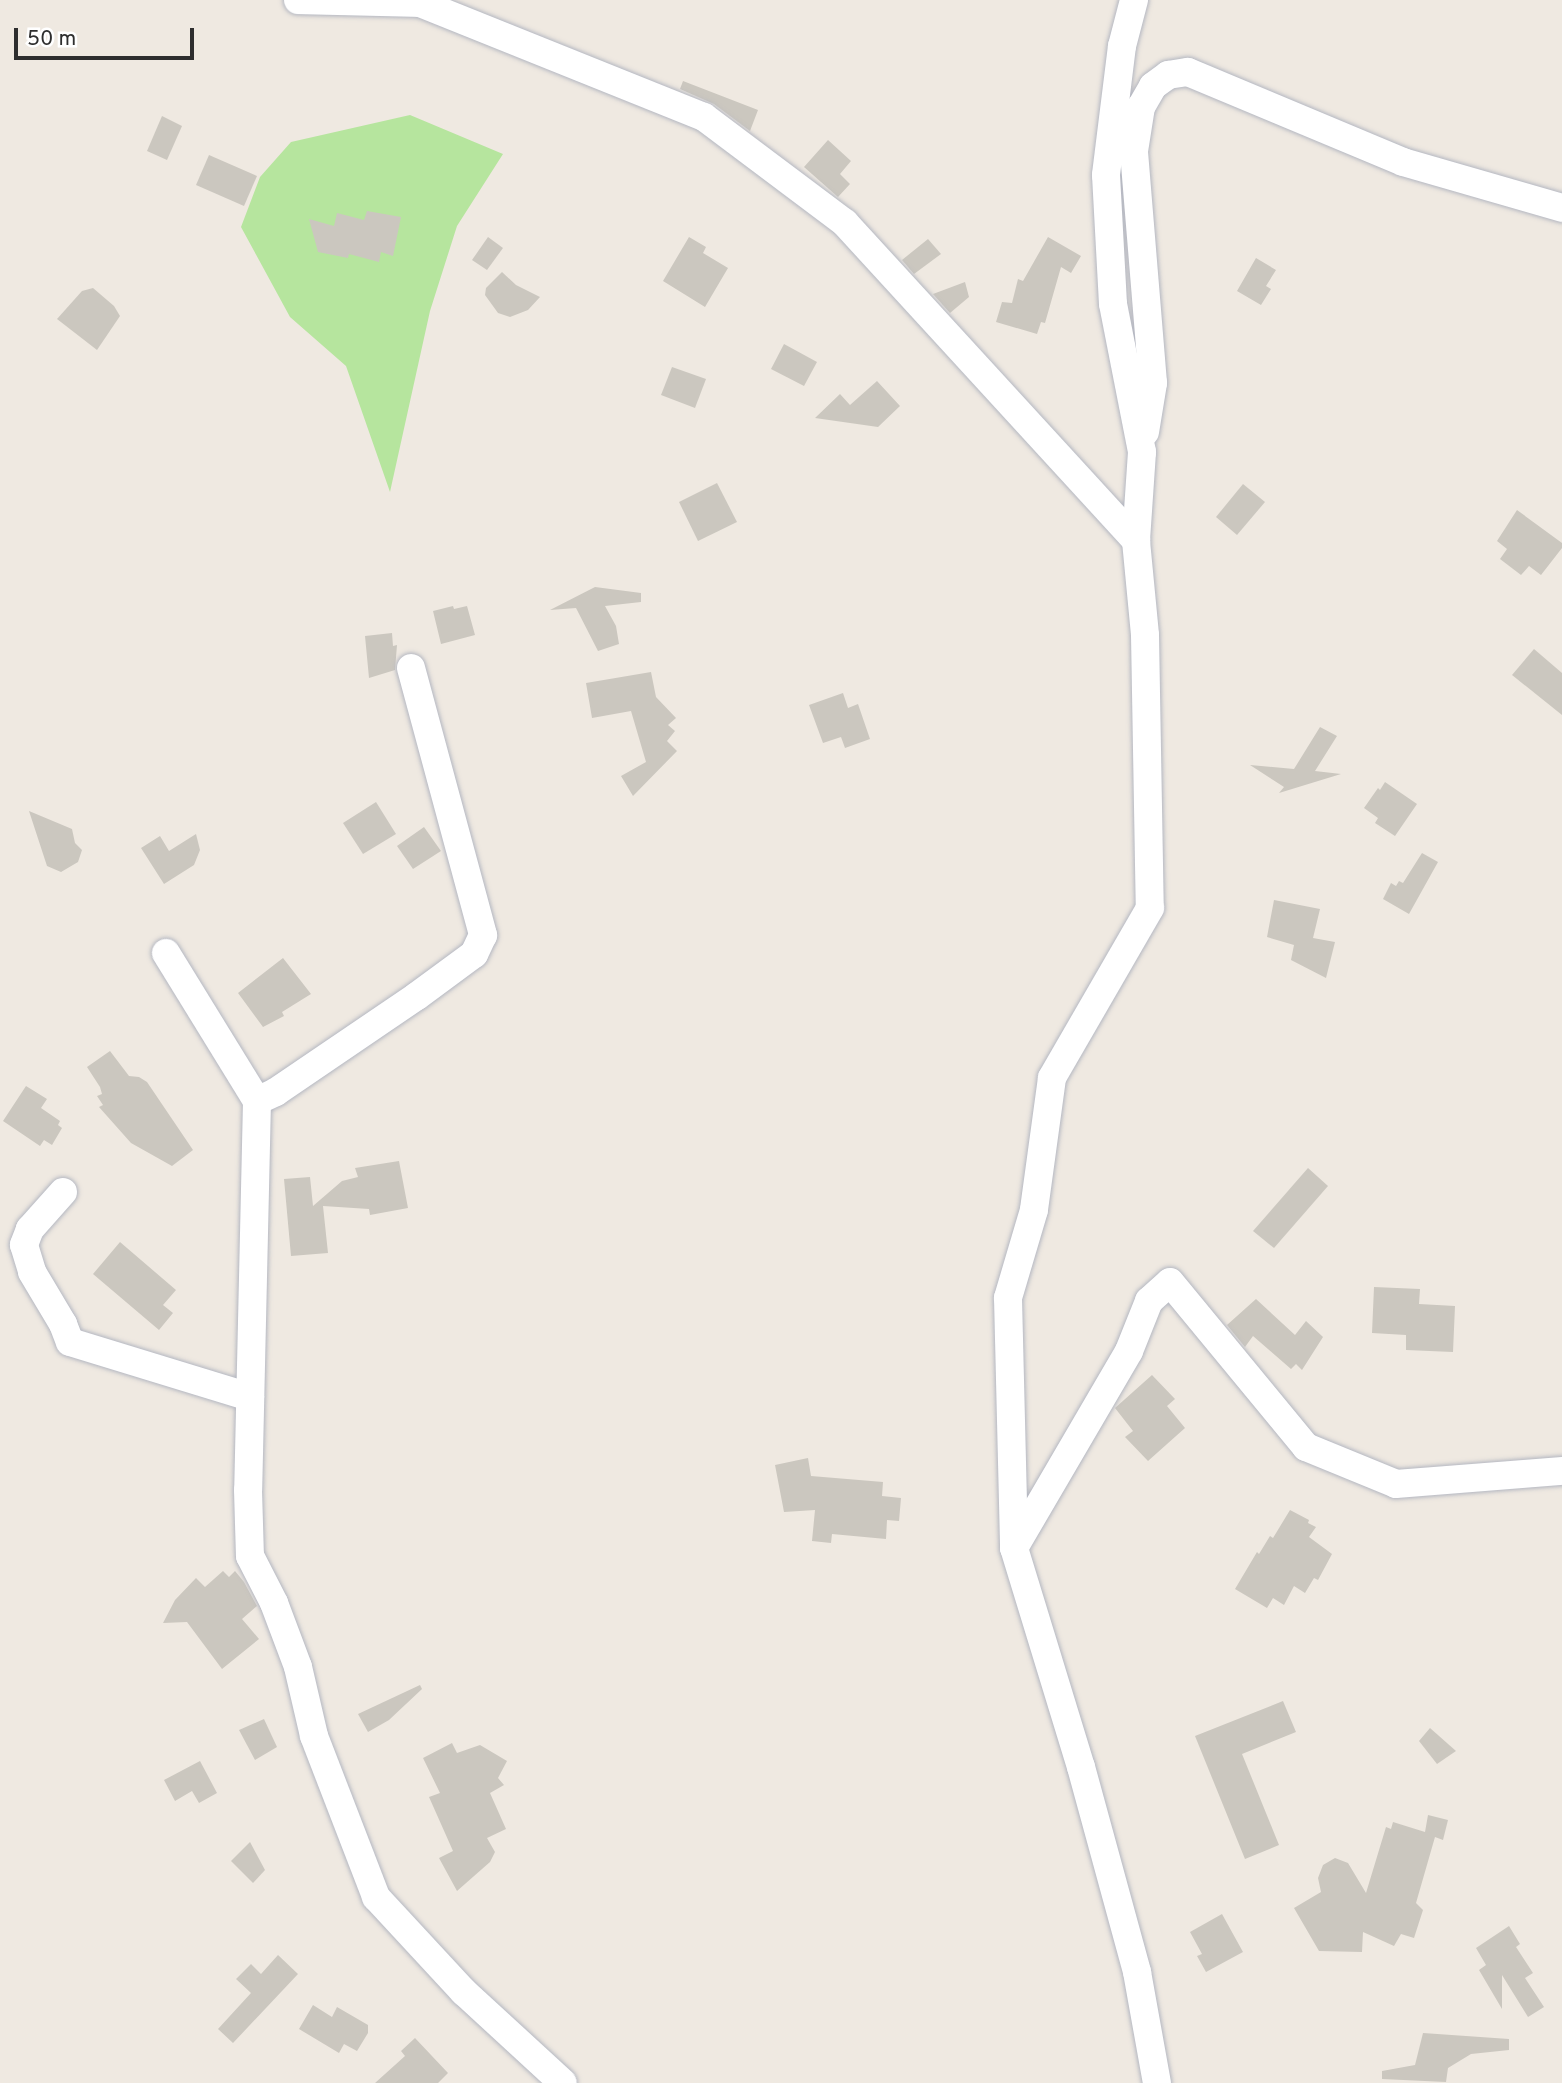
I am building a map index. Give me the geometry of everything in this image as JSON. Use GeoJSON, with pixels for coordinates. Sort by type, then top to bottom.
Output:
{"type":"FeatureCollection","features":[{"type":"Feature","properties":{"kind":"street"},"geometry":{"type":"LineString","coordinates":[[298,0],[420,3],[704,117],[845,223],[1136,541]]}},
{"type":"Feature","properties":{"kind":"street"},"geometry":{"type":"LineString","coordinates":[[1134,0],[1122,46],[1107,175],[1113,304],[1142,452]]}},
{"type":"Feature","properties":{"kind":"street"},"geometry":{"type":"LineString","coordinates":[[1157,2083],[1137,1972],[1081,1768],[1014,1548],[1008,1298],[1034,1210],[1052,1078],[1150,908],[1145,635],[1136,541],[1142,452],[1153,383],[1134,151],[1141,107],[1153,86],[1168,75],[1188,72],[1403,162],[1562,208]]}},
{"type":"Feature","properties":{"kind":"street"},"geometry":{"type":"LineString","coordinates":[[257,1101],[276,1092],[417,996],[474,954],[483,935],[411,668]]}},
{"type":"Feature","properties":{"kind":"street"},"geometry":{"type":"LineString","coordinates":[[166,953],[257,1101],[250,1397],[250,1556],[274,1603],[298,1667],[314,1736],[376,1897],[464,1992],[563,2083]]}},
{"type":"Feature","properties":{"kind":"street"},"geometry":{"type":"LineString","coordinates":[[63,1192],[30,1229],[24,1245],[32,1272],[63,1324],[70,1342],[250,1397]]}},
{"type":"Feature","properties":{"kind":"street"},"geometry":{"type":"LineString","coordinates":[[1014,1548],[1129,1351],[1149,1301],[1170,1282],[1306,1447],[1396,1484],[1562,1471]]}},
{"type":"Feature","properties":{"kind":"green space"},"geometry":{"type":"Polygon","coordinates":[[[410,115],[503,154],[457,226],[430,311],[390,492],[346,366],[290,317],[241,227],[260,177],[291,142],[410,115]]]}},
{"type":"Feature","properties":{"kind":"building"},"geometry":{"type":"Polygon","coordinates":[[[683,81],[758,110],[750,131],[714,104],[680,89],[683,81]]]}},
{"type":"Feature","properties":{"kind":"building"},"geometry":{"type":"Polygon","coordinates":[[[162,116],[182,126],[167,160],[147,151],[162,116]]]}},
{"type":"Feature","properties":{"kind":"building"},"geometry":{"type":"Polygon","coordinates":[[[828,140],[851,161],[840,174],[850,184],[838,197],[804,167],[828,140]]]}},
{"type":"Feature","properties":{"kind":"building"},"geometry":{"type":"Polygon","coordinates":[[[209,155],[257,176],[244,206],[196,185],[209,155]]]}},
{"type":"Feature","properties":{"kind":"building"},"geometry":{"type":"Polygon","coordinates":[[[367,211],[401,217],[393,256],[381,252],[379,262],[349,254],[348,258],[318,252],[309,219],[334,226],[337,213],[364,220],[367,211]]]}},
{"type":"Feature","properties":{"kind":"building"},"geometry":{"type":"Polygon","coordinates":[[[488,237],[503,248],[487,270],[472,260],[488,237]]]}},
{"type":"Feature","properties":{"kind":"building"},"geometry":{"type":"Polygon","coordinates":[[[689,237],[706,247],[703,253],[728,268],[705,307],[663,281],[689,237]]]}},
{"type":"Feature","properties":{"kind":"building"},"geometry":{"type":"Polygon","coordinates":[[[1048,237],[1081,256],[1071,273],[1061,267],[1045,323],[1041,322],[1037,334],[996,322],[1002,302],[1012,303],[1018,279],[1023,281],[1048,237]]]}},
{"type":"Feature","properties":{"kind":"building"},"geometry":{"type":"Polygon","coordinates":[[[928,239],[941,254],[914,274],[902,260],[928,239]]]}},
{"type":"Feature","properties":{"kind":"building"},"geometry":{"type":"Polygon","coordinates":[[[1256,258],[1276,270],[1266,286],[1271,289],[1261,305],[1237,291],[1256,258]]]}},
{"type":"Feature","properties":{"kind":"building"},"geometry":{"type":"Polygon","coordinates":[[[502,272],[516,285],[540,297],[528,310],[510,317],[498,313],[485,295],[486,288],[502,272]]]}},
{"type":"Feature","properties":{"kind":"building"},"geometry":{"type":"Polygon","coordinates":[[[965,282],[969,297],[950,313],[933,294],[965,282]]]}},
{"type":"Feature","properties":{"kind":"building"},"geometry":{"type":"Polygon","coordinates":[[[93,288],[114,306],[120,316],[97,350],[57,319],[82,291],[93,288]]]}},
{"type":"Feature","properties":{"kind":"building"},"geometry":{"type":"Polygon","coordinates":[[[784,344],[817,362],[804,386],[771,369],[784,344]]]}},
{"type":"Feature","properties":{"kind":"building"},"geometry":{"type":"Polygon","coordinates":[[[672,367],[706,379],[695,408],[661,395],[672,367]]]}},
{"type":"Feature","properties":{"kind":"building"},"geometry":{"type":"Polygon","coordinates":[[[877,381],[900,406],[878,427],[815,418],[840,394],[850,405],[877,381]]]}},
{"type":"Feature","properties":{"kind":"building"},"geometry":{"type":"Polygon","coordinates":[[[717,483],[737,522],[698,541],[679,502],[717,483]]]}},
{"type":"Feature","properties":{"kind":"building"},"geometry":{"type":"Polygon","coordinates":[[[1243,484],[1265,502],[1237,535],[1216,517],[1243,484]]]}},
{"type":"Feature","properties":{"kind":"building"},"geometry":{"type":"Polygon","coordinates":[[[1517,510],[1562,543],[1562,548],[1541,575],[1529,566],[1521,575],[1500,559],[1507,549],[1497,541],[1517,510]]]}},
{"type":"Feature","properties":{"kind":"building"},"geometry":{"type":"Polygon","coordinates":[[[595,587],[641,593],[641,602],[605,606],[616,626],[619,644],[598,651],[576,608],[550,610],[595,587]]]}},
{"type":"Feature","properties":{"kind":"building"},"geometry":{"type":"Polygon","coordinates":[[[453,606],[454,609],[467,606],[475,635],[441,644],[433,611],[453,606]]]}},
{"type":"Feature","properties":{"kind":"building"},"geometry":{"type":"Polygon","coordinates":[[[392,633],[393,646],[397,645],[395,670],[369,678],[365,636],[392,633]]]}},
{"type":"Feature","properties":{"kind":"building"},"geometry":{"type":"Polygon","coordinates":[[[1534,649],[1562,673],[1562,715],[1512,675],[1534,649]]]}},
{"type":"Feature","properties":{"kind":"building"},"geometry":{"type":"Polygon","coordinates":[[[651,672],[656,697],[676,718],[668,725],[675,731],[667,741],[677,751],[633,796],[621,776],[646,762],[631,711],[592,718],[586,683],[651,672]]]}},
{"type":"Feature","properties":{"kind":"building"},"geometry":{"type":"Polygon","coordinates":[[[843,693],[848,708],[858,704],[870,739],[845,748],[841,737],[823,743],[809,705],[843,693]]]}},
{"type":"Feature","properties":{"kind":"building"},"geometry":{"type":"Polygon","coordinates":[[[1320,727],[1337,736],[1315,771],[1341,774],[1279,793],[1284,787],[1250,765],[1294,769],[1320,727]]]}},
{"type":"Feature","properties":{"kind":"building"},"geometry":{"type":"Polygon","coordinates":[[[1385,782],[1417,804],[1395,836],[1375,823],[1378,818],[1364,808],[1385,782]]]}},
{"type":"Feature","properties":{"kind":"building"},"geometry":{"type":"Polygon","coordinates":[[[376,802],[396,834],[363,854],[343,823],[376,802]]]}},
{"type":"Feature","properties":{"kind":"building"},"geometry":{"type":"Polygon","coordinates":[[[29,811],[72,829],[75,843],[82,850],[78,862],[61,872],[47,866],[29,811]]]}},
{"type":"Feature","properties":{"kind":"building"},"geometry":{"type":"Polygon","coordinates":[[[424,827],[441,851],[413,869],[397,846],[424,827]]]}},
{"type":"Feature","properties":{"kind":"building"},"geometry":{"type":"Polygon","coordinates":[[[196,834],[200,850],[194,865],[164,884],[141,848],[160,836],[169,851],[196,834]]]}},
{"type":"Feature","properties":{"kind":"building"},"geometry":{"type":"Polygon","coordinates":[[[1422,853],[1438,862],[1409,914],[1383,899],[1391,883],[1396,886],[1399,881],[1403,883],[1422,853]]]}},
{"type":"Feature","properties":{"kind":"building"},"geometry":{"type":"Polygon","coordinates":[[[1274,900],[1320,909],[1313,938],[1335,942],[1326,978],[1291,960],[1294,945],[1267,937],[1274,900]]]}},
{"type":"Feature","properties":{"kind":"building"},"geometry":{"type":"Polygon","coordinates":[[[283,958],[311,994],[282,1012],[284,1016],[263,1027],[238,993],[283,958]]]}},
{"type":"Feature","properties":{"kind":"building"},"geometry":{"type":"Polygon","coordinates":[[[110,1051],[129,1076],[139,1077],[147,1082],[193,1150],[172,1166],[131,1143],[99,1107],[103,1105],[97,1096],[102,1094],[100,1087],[87,1067],[110,1051]]]}},
{"type":"Feature","properties":{"kind":"building"},"geometry":{"type":"Polygon","coordinates":[[[26,1086],[47,1099],[41,1108],[60,1121],[58,1125],[62,1128],[52,1145],[44,1140],[40,1146],[3,1121],[26,1086]]]}},
{"type":"Feature","properties":{"kind":"building"},"geometry":{"type":"Polygon","coordinates":[[[399,1161],[408,1208],[370,1215],[369,1209],[323,1206],[328,1253],[291,1256],[284,1179],[310,1177],[313,1206],[342,1181],[358,1177],[355,1168],[399,1161]]]}},
{"type":"Feature","properties":{"kind":"building"},"geometry":{"type":"Polygon","coordinates":[[[1308,1168],[1328,1186],[1274,1248],[1253,1231],[1308,1168]]]}},
{"type":"Feature","properties":{"kind":"building"},"geometry":{"type":"Polygon","coordinates":[[[120,1242],[176,1290],[163,1305],[173,1313],[159,1330],[93,1274],[120,1242]]]}},
{"type":"Feature","properties":{"kind":"building"},"geometry":{"type":"Polygon","coordinates":[[[1374,1287],[1420,1289],[1419,1304],[1455,1306],[1453,1352],[1406,1350],[1406,1335],[1372,1333],[1374,1287]]]}},
{"type":"Feature","properties":{"kind":"building"},"geometry":{"type":"Polygon","coordinates":[[[1256,1299],[1295,1335],[1306,1321],[1323,1337],[1302,1370],[1296,1364],[1291,1369],[1253,1336],[1245,1347],[1227,1325],[1256,1299]]]}},
{"type":"Feature","properties":{"kind":"building"},"geometry":{"type":"Polygon","coordinates":[[[1152,1375],[1175,1399],[1167,1406],[1185,1428],[1148,1461],[1125,1437],[1133,1431],[1115,1408],[1152,1375]]]}},
{"type":"Feature","properties":{"kind":"building"},"geometry":{"type":"Polygon","coordinates":[[[808,1458],[811,1476],[883,1482],[882,1496],[901,1498],[899,1521],[887,1520],[886,1539],[832,1534],[831,1543],[812,1541],[815,1510],[784,1512],[775,1465],[808,1458]]]}},
{"type":"Feature","properties":{"kind":"building"},"geometry":{"type":"Polygon","coordinates":[[[1290,1510],[1316,1527],[1309,1537],[1332,1554],[1318,1580],[1314,1578],[1305,1593],[1294,1586],[1284,1605],[1273,1598],[1267,1608],[1235,1589],[1257,1552],[1259,1554],[1270,1536],[1273,1538],[1290,1510]]]}},
{"type":"Feature","properties":{"kind":"building"},"geometry":{"type":"Polygon","coordinates":[[[223,1571],[229,1577],[235,1571],[257,1606],[242,1619],[259,1639],[222,1669],[187,1622],[163,1623],[175,1600],[196,1578],[205,1587],[223,1571]]]}},
{"type":"Feature","properties":{"kind":"building"},"geometry":{"type":"Polygon","coordinates":[[[420,1685],[422,1689],[389,1720],[368,1732],[358,1714],[420,1685]]]}},
{"type":"Feature","properties":{"kind":"building"},"geometry":{"type":"Polygon","coordinates":[[[1283,1701],[1296,1732],[1242,1754],[1279,1845],[1245,1859],[1195,1736],[1283,1701]]]}},
{"type":"Feature","properties":{"kind":"building"},"geometry":{"type":"Polygon","coordinates":[[[264,1719],[277,1747],[255,1760],[239,1730],[264,1719]]]}},
{"type":"Feature","properties":{"kind":"building"},"geometry":{"type":"Polygon","coordinates":[[[1430,1728],[1456,1751],[1437,1764],[1419,1741],[1430,1728]]]}},
{"type":"Feature","properties":{"kind":"building"},"geometry":{"type":"Polygon","coordinates":[[[452,1743],[457,1753],[480,1745],[507,1761],[498,1778],[504,1785],[490,1793],[506,1829],[487,1838],[495,1852],[490,1862],[457,1891],[439,1858],[453,1851],[429,1797],[440,1793],[423,1758],[452,1743]]]}},
{"type":"Feature","properties":{"kind":"building"},"geometry":{"type":"Polygon","coordinates":[[[200,1761],[217,1793],[199,1803],[192,1791],[175,1801],[164,1780],[200,1761]]]}},
{"type":"Feature","properties":{"kind":"building"},"geometry":{"type":"Polygon","coordinates":[[[1428,1815],[1448,1820],[1443,1840],[1435,1837],[1416,1903],[1423,1910],[1414,1938],[1401,1934],[1394,1946],[1363,1932],[1362,1952],[1319,1951],[1294,1908],[1321,1892],[1318,1878],[1323,1865],[1335,1858],[1348,1863],[1366,1893],[1386,1827],[1391,1829],[1393,1822],[1425,1832],[1428,1815]]]}},
{"type":"Feature","properties":{"kind":"building"},"geometry":{"type":"Polygon","coordinates":[[[250,1842],[265,1870],[253,1883],[231,1861],[250,1842]]]}},
{"type":"Feature","properties":{"kind":"building"},"geometry":{"type":"Polygon","coordinates":[[[1222,1914],[1243,1952],[1206,1972],[1197,1956],[1202,1954],[1190,1932],[1222,1914]]]}},
{"type":"Feature","properties":{"kind":"building"},"geometry":{"type":"Polygon","coordinates":[[[1509,1926],[1520,1944],[1516,1947],[1533,1973],[1525,1978],[1544,2007],[1528,2017],[1502,1975],[1502,2009],[1479,1970],[1486,1965],[1476,1948],[1509,1926]]]}},
{"type":"Feature","properties":{"kind":"building"},"geometry":{"type":"Polygon","coordinates":[[[278,1955],[298,1974],[233,2043],[218,2029],[251,1993],[236,1979],[251,1964],[261,1974],[278,1955]]]}},
{"type":"Feature","properties":{"kind":"building"},"geometry":{"type":"Polygon","coordinates":[[[313,2005],[332,2017],[337,2007],[368,2025],[368,2033],[357,2051],[344,2044],[339,2053],[299,2029],[313,2005]]]}},
{"type":"Feature","properties":{"kind":"building"},"geometry":{"type":"Polygon","coordinates":[[[1423,2033],[1509,2039],[1509,2050],[1471,2054],[1448,2068],[1446,2082],[1382,2079],[1382,2071],[1415,2065],[1423,2033]]]}},
{"type":"Feature","properties":{"kind":"building"},"geometry":{"type":"Polygon","coordinates":[[[415,2038],[448,2073],[438,2083],[375,2083],[405,2056],[401,2051],[415,2038]]]}}]}
